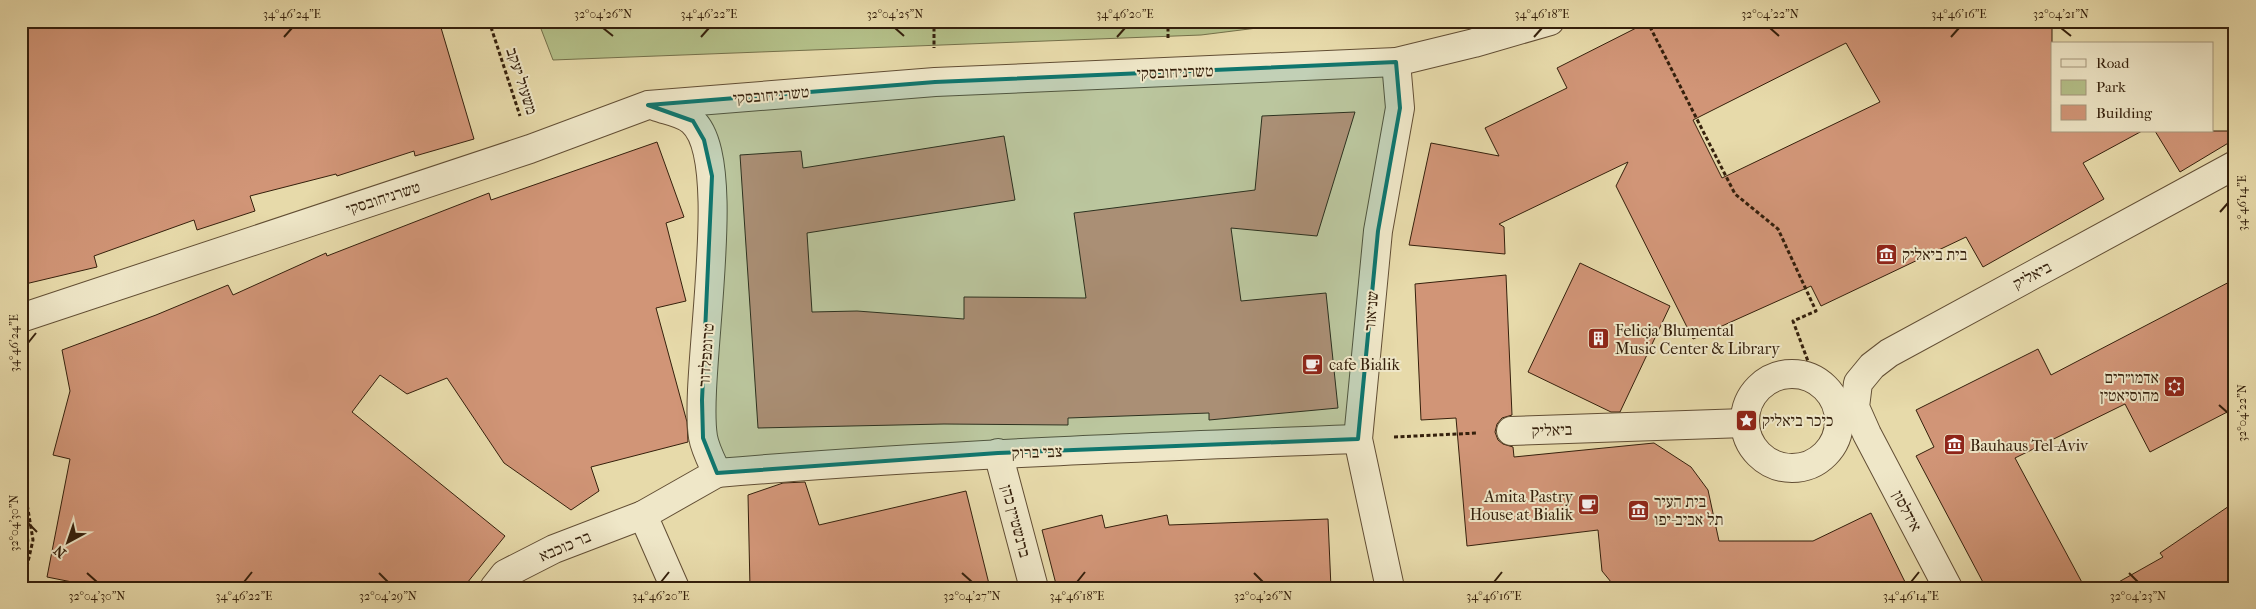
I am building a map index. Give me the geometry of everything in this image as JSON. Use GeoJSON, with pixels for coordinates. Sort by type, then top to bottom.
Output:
{"type":"FeatureCollection","features":[{"type":"Feature","properties":{"kind":"street","name":"טשרניחובסקי"},"geometry":{"type":"LineString","coordinates":[[21,318],[530,149],[648,104],[935,82],[1396,62],[1474,43],[1550,21]]}},
{"type":"Feature","properties":{"kind":"street","name":"שניאור"},"geometry":{"type":"LineString","coordinates":[[1390,588],[1358,438],[1378,231],[1400,108],[1396,62]]}},
{"type":"Feature","properties":{"kind":"street","name":"טרומפלדור"},"geometry":{"type":"LineString","coordinates":[[648,104],[675,112],[693,121],[704,140],[712,176],[709,307],[702,419],[703,438],[717,473]]}},
{"type":"Feature","properties":{"kind":"street","name":"ביאליק"},"geometry":{"type":"LineString","coordinates":[[1511,431],[1745,423],[1753,446],[1771,462],[1794,468],[1817,461],[1833,444],[1858,384],[1872,366],[1889,353],[2235,165]]}},
{"type":"Feature","properties":{"kind":"street"},"geometry":{"type":"LineString","coordinates":[[1745,423],[1752,397],[1761,386],[1772,378],[1785,374],[1799,374],[1815,380],[1847,408]]}},
{"type":"Feature","properties":{"kind":"street","name":"אידלסון"},"geometry":{"type":"LineString","coordinates":[[1847,408],[1867,434],[1948,588]]}},
{"type":"Feature","properties":{"kind":"street","name":"צבי ברוק"},"geometry":{"type":"LineString","coordinates":[[717,473],[850,462],[998,453],[1358,438]]}},
{"type":"Feature","properties":{"kind":"street","name":"ברנשטיין כהן"},"geometry":{"type":"LineString","coordinates":[[998,453],[1034,588]]}},
{"type":"Feature","properties":{"kind":"street"},"geometry":{"type":"LineString","coordinates":[[675,588],[643,515],[717,473]]}},
{"type":"Feature","properties":{"kind":"street","name":"בר כוכבא"},"geometry":{"type":"LineString","coordinates":[[494,588],[505,574],[554,549],[643,515]]}},
{"type":"Feature","properties":{"kind":"path","name":"משעול יעקב"},"geometry":{"type":"LineString","coordinates":[[489,21],[530,149]]}},
{"type":"Feature","properties":{"kind":"path"},"geometry":{"type":"LineString","coordinates":[[1647,21],[1735,194],[1778,229],[1782,237],[1816,311],[1793,321],[1815,380]]}},
{"type":"Feature","properties":{"kind":"path","name":"ביאליק"},"geometry":{"type":"LineString","coordinates":[[1358,438],[1511,431]]}},
{"type":"Feature","properties":{"kind":"path"},"geometry":{"type":"LineString","coordinates":[[21,467],[33,540],[22,588]]}},
{"type":"Feature","properties":{"kind":"highlighted area"},"geometry":{"type":"Polygon","coordinates":[[[1396,62],[1400,108],[1378,231],[1358,439],[998,453],[717,473],[703,438],[702,400],[712,176],[704,140],[693,121],[648,105],[935,82],[1396,62]]]}},
{"type":"Feature","properties":{"kind":"green space"},"geometry":{"type":"Polygon","coordinates":[[[538,21],[1313,21],[1201,35],[553,60],[538,21]]]}},
{"type":"Feature","properties":{"kind":"green space"},"geometry":{"type":"Polygon","coordinates":[[[21,496],[29,541],[21,558],[21,496]]]}},
{"type":"Feature","properties":{"kind":"building"},"geometry":{"type":"Polygon","coordinates":[[[21,21],[439,21],[474,139],[415,156],[414,151],[337,176],[336,174],[250,196],[255,211],[197,230],[194,220],[94,256],[97,267],[21,285],[21,21]]]}},
{"type":"Feature","properties":{"kind":"building"},"geometry":{"type":"Polygon","coordinates":[[[1650,21],[2052,21],[2051,132],[2140,132],[2083,163],[2104,199],[1983,267],[1966,237],[1821,306],[1811,286],[1693,339],[1616,186],[1628,162],[1499,224],[1504,227],[1505,254],[1409,245],[1431,143],[1499,156],[1485,128],[1567,88],[1557,68],[1650,21]],[[1846,43],[1693,120],[1722,178],[1880,102],[1846,43]]]}},
{"type":"Feature","properties":{"kind":"building"},"geometry":{"type":"Polygon","coordinates":[[[1355,112],[1317,236],[1231,228],[1241,301],[1326,293],[1338,408],[1209,420],[1209,413],[1068,418],[1068,425],[944,424],[758,428],[740,155],[801,151],[803,168],[1004,136],[1015,200],[807,233],[812,312],[857,311],[964,319],[964,297],[1086,298],[1074,213],[1255,190],[1262,116],[1355,112]]]}},
{"type":"Feature","properties":{"kind":"building"},"geometry":{"type":"Polygon","coordinates":[[[2235,131],[2235,139],[2180,172],[2156,132],[2235,131]]]}},
{"type":"Feature","properties":{"kind":"building"},"geometry":{"type":"Polygon","coordinates":[[[657,142],[684,217],[666,223],[686,301],[656,308],[687,422],[688,442],[591,467],[599,491],[571,510],[504,463],[447,378],[407,394],[380,375],[352,412],[505,536],[463,588],[102,588],[47,577],[70,459],[53,455],[70,391],[62,350],[156,315],[228,285],[233,295],[326,253],[327,256],[489,193],[491,200],[657,142]]]}},
{"type":"Feature","properties":{"kind":"building","name":"Felicja Blumental Music Center & Library"},"geometry":{"type":"Polygon","coordinates":[[[1580,263],[1670,306],[1620,412],[1611,412],[1528,372],[1580,263]]]}},
{"type":"Feature","properties":{"kind":"building"},"geometry":{"type":"Polygon","coordinates":[[[1506,275],[1512,415],[1502,418],[1497,424],[1495,432],[1498,440],[1503,444],[1513,447],[1514,457],[1654,443],[1691,467],[1708,490],[1719,541],[1813,541],[1871,513],[1908,588],[1616,588],[1602,571],[1598,530],[1467,546],[1456,418],[1421,420],[1415,284],[1506,275]]]}},
{"type":"Feature","properties":{"kind":"building"},"geometry":{"type":"Polygon","coordinates":[[[2235,279],[2235,408],[2150,452],[2125,404],[2015,458],[2085,588],[1986,588],[1916,456],[1934,447],[1916,410],[2038,349],[2051,375],[2235,279]]]}},
{"type":"Feature","properties":{"kind":"building"},"geometry":{"type":"Polygon","coordinates":[[[805,482],[819,525],[966,491],[990,588],[750,588],[748,495],[783,483],[805,482]]]}},
{"type":"Feature","properties":{"kind":"building"},"geometry":{"type":"Polygon","coordinates":[[[2235,502],[2235,588],[2108,588],[2163,557],[2160,553],[2235,502]]]}},
{"type":"Feature","properties":{"kind":"building"},"geometry":{"type":"Polygon","coordinates":[[[1102,515],[1105,528],[1167,515],[1169,525],[1328,519],[1331,588],[1057,588],[1042,530],[1102,515]]]}},
{"type":"Feature","properties":{"kind":"place","name":"בית ביאליק"},"geometry":{"type":"Point","coordinates":[1886,254]}},
{"type":"Feature","properties":{"kind":"place","name":"Felicja Blumental Music Center & Library"},"geometry":{"type":"Point","coordinates":[1599,339]}},
{"type":"Feature","properties":{"kind":"place","name":"cafe Bialik"},"geometry":{"type":"Point","coordinates":[1313,364]}},
{"type":"Feature","properties":{"kind":"place","name":"אדמו״רים מהוסיאטין"},"geometry":{"type":"Point","coordinates":[2175,386]}},
{"type":"Feature","properties":{"kind":"place","name":"כיכר ביאליק"},"geometry":{"type":"Point","coordinates":[1746,420]}},
{"type":"Feature","properties":{"kind":"place","name":"Bauhaus Tel-Aviv"},"geometry":{"type":"Point","coordinates":[1954,445]}},
{"type":"Feature","properties":{"kind":"place","name":"Amita Pastry House at Bialik"},"geometry":{"type":"Point","coordinates":[1589,505]}},
{"type":"Feature","properties":{"kind":"place","name":"בית העיר תל אביב-יפו"},"geometry":{"type":"Point","coordinates":[1638,510]}}]}
